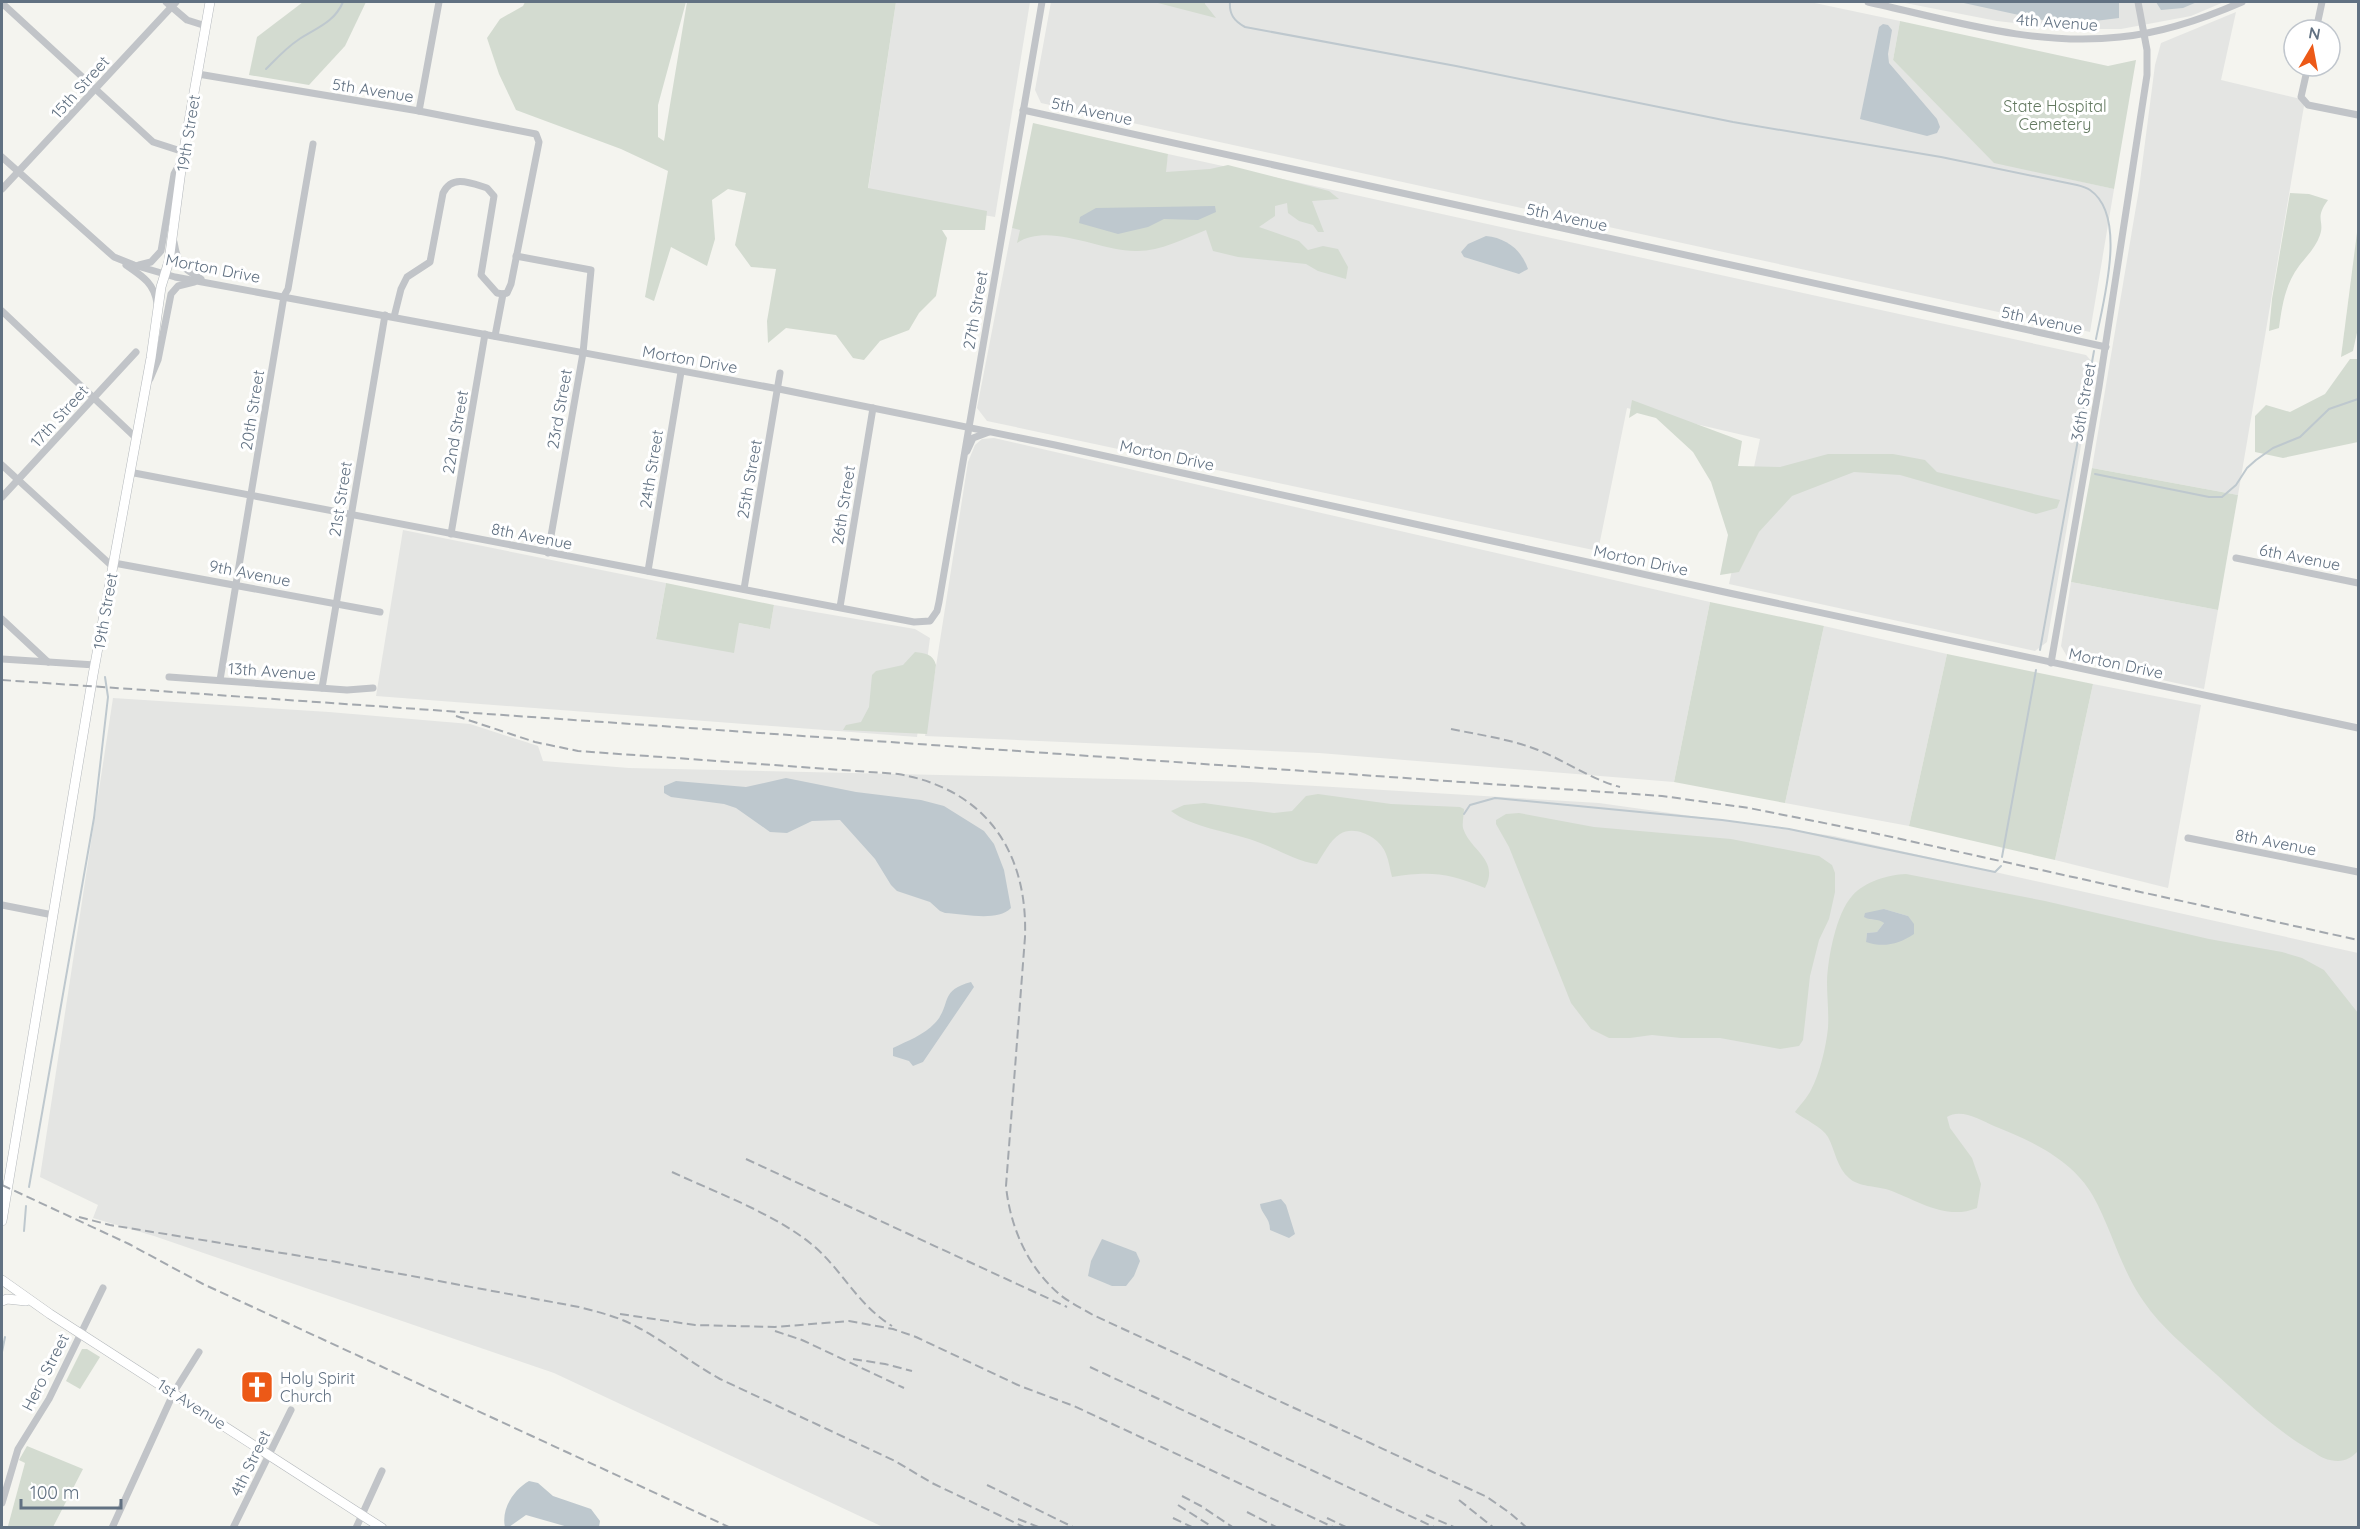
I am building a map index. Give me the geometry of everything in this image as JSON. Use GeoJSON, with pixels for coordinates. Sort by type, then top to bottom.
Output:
{"type":"FeatureCollection","features":[{"type":"Feature","properties":{"kind":"main road","name":"19th Street"},"geometry":{"type":"LineString","coordinates":[[2,1221],[5,1168],[53,915],[157,308],[173,236],[184,153],[210,2]]}},
{"type":"Feature","properties":{"kind":"main road","name":"1st Avenue"},"geometry":{"type":"LineString","coordinates":[[2,1280],[31,1302],[382,1527]]}},
{"type":"Feature","properties":{"kind":"main road"},"geometry":{"type":"LineString","coordinates":[[2,1300],[14,1299],[31,1302]]}},
{"type":"Feature","properties":{"kind":"street"},"geometry":{"type":"LineString","coordinates":[[419,111],[439,2]]}},
{"type":"Feature","properties":{"kind":"street","name":"27th Street"},"geometry":{"type":"LineString","coordinates":[[930,621],[937,611],[939,602],[1042,2]]}},
{"type":"Feature","properties":{"kind":"street","name":"4th Avenue"},"geometry":{"type":"LineString","coordinates":[[1868,2],[2035,36],[2085,39],[2145,33],[2197,20],[2242,2]]}},
{"type":"Feature","properties":{"kind":"street","name":"36th Street"},"geometry":{"type":"LineString","coordinates":[[2051,663],[2106,347],[2147,75],[2145,33],[2138,2]]}},
{"type":"Feature","properties":{"kind":"street"},"geometry":{"type":"LineString","coordinates":[[2319,18],[2322,2]]}},
{"type":"Feature","properties":{"kind":"street"},"geometry":{"type":"LineString","coordinates":[[2,3],[153,142],[158,146],[184,153],[174,174],[159,254],[148,264],[134,265]]}},
{"type":"Feature","properties":{"kind":"street"},"geometry":{"type":"LineString","coordinates":[[171,3],[187,20],[206,26]]}},
{"type":"Feature","properties":{"kind":"street","name":"15th Street"},"geometry":{"type":"LineString","coordinates":[[2,189],[171,3]]}},
{"type":"Feature","properties":{"kind":"street","name":"5th Avenue"},"geometry":{"type":"LineString","coordinates":[[198,74],[419,111],[536,134],[539,142],[516,256]]}},
{"type":"Feature","properties":{"kind":"street"},"geometry":{"type":"LineString","coordinates":[[2305,78],[2301,97],[2308,105],[2358,114]]}},
{"type":"Feature","properties":{"kind":"street","name":"5th Avenue"},"geometry":{"type":"LineString","coordinates":[[1023,110],[2106,347]]}},
{"type":"Feature","properties":{"kind":"street","name":"20th Street"},"geometry":{"type":"LineString","coordinates":[[220,680],[313,144]]}},
{"type":"Feature","properties":{"kind":"street","name":"Morton Drive"},"geometry":{"type":"LineString","coordinates":[[2,157],[114,257],[165,273],[968,427],[2358,728]]}},
{"type":"Feature","properties":{"kind":"street"},"geometry":{"type":"LineString","coordinates":[[394,317],[401,289],[407,277],[429,265],[445,189],[451,182],[474,184],[487,188],[494,196],[481,274],[497,293],[507,293],[516,256]]}},
{"type":"Feature","properties":{"kind":"street"},"geometry":{"type":"LineString","coordinates":[[173,236],[176,258],[181,266],[204,281]]}},
{"type":"Feature","properties":{"kind":"street","name":"23rd Street"},"geometry":{"type":"LineString","coordinates":[[516,256],[591,270],[583,353],[548,553]]}},
{"type":"Feature","properties":{"kind":"street"},"geometry":{"type":"LineString","coordinates":[[114,257],[147,280],[156,294],[157,308]]}},
{"type":"Feature","properties":{"kind":"street"},"geometry":{"type":"LineString","coordinates":[[142,398],[158,360],[171,294],[178,286],[204,281]]}},
{"type":"Feature","properties":{"kind":"street"},"geometry":{"type":"LineString","coordinates":[[495,336],[503,294]]}},
{"type":"Feature","properties":{"kind":"street"},"geometry":{"type":"LineString","coordinates":[[2,311],[135,437]]}},
{"type":"Feature","properties":{"kind":"street","name":"21st Street"},"geometry":{"type":"LineString","coordinates":[[322,688],[385,315]]}},
{"type":"Feature","properties":{"kind":"street","name":"22nd Street"},"geometry":{"type":"LineString","coordinates":[[451,534],[485,334]]}},
{"type":"Feature","properties":{"kind":"street","name":"17th Street"},"geometry":{"type":"LineString","coordinates":[[2,497],[136,352]]}},
{"type":"Feature","properties":{"kind":"street","name":"24th Street"},"geometry":{"type":"LineString","coordinates":[[648,571],[681,372]]}},
{"type":"Feature","properties":{"kind":"street","name":"25th Street"},"geometry":{"type":"LineString","coordinates":[[744,589],[780,373]]}},
{"type":"Feature","properties":{"kind":"street","name":"26th Street"},"geometry":{"type":"LineString","coordinates":[[840,607],[873,408]]}},
{"type":"Feature","properties":{"kind":"street"},"geometry":{"type":"LineString","coordinates":[[962,461],[973,438],[992,432]]}},
{"type":"Feature","properties":{"kind":"street"},"geometry":{"type":"LineString","coordinates":[[2,465],[114,565]]}},
{"type":"Feature","properties":{"kind":"street","name":"8th Avenue"},"geometry":{"type":"LineString","coordinates":[[129,472],[914,622],[930,621]]}},
{"type":"Feature","properties":{"kind":"street","name":"6th Avenue"},"geometry":{"type":"LineString","coordinates":[[2236,558],[2358,583]]}},
{"type":"Feature","properties":{"kind":"street","name":"9th Avenue"},"geometry":{"type":"LineString","coordinates":[[114,565],[380,612]]}},
{"type":"Feature","properties":{"kind":"street"},"geometry":{"type":"LineString","coordinates":[[2,619],[48,663]]}},
{"type":"Feature","properties":{"kind":"street"},"geometry":{"type":"LineString","coordinates":[[2,659],[95,665]]}},
{"type":"Feature","properties":{"kind":"street","name":"13th Avenue"},"geometry":{"type":"LineString","coordinates":[[169,677],[347,690],[373,688]]}},
{"type":"Feature","properties":{"kind":"street","name":"8th Avenue"},"geometry":{"type":"LineString","coordinates":[[2188,838],[2358,872]]}},
{"type":"Feature","properties":{"kind":"street"},"geometry":{"type":"LineString","coordinates":[[2,906],[53,915]]}},
{"type":"Feature","properties":{"kind":"street","name":"Hero Street"},"geometry":{"type":"LineString","coordinates":[[2,1503],[18,1449],[48,1399],[103,1288]]}},
{"type":"Feature","properties":{"kind":"street"},"geometry":{"type":"LineString","coordinates":[[112,1527],[174,1392],[199,1352]]}},
{"type":"Feature","properties":{"kind":"street","name":"4th Street"},"geometry":{"type":"LineString","coordinates":[[233,1527],[291,1410]]}},
{"type":"Feature","properties":{"kind":"street"},"geometry":{"type":"LineString","coordinates":[[356,1527],[382,1471]]}},
{"type":"Feature","properties":{"kind":"shaded area"},"geometry":{"type":"Polygon","coordinates":[[[896,2],[1030,2],[995,217],[867,196],[896,2]]]}},
{"type":"Feature","properties":{"kind":"shaded area"},"geometry":{"type":"Polygon","coordinates":[[[1051,2],[1810,2],[1900,21],[1893,60],[1994,162],[2114,189],[2090,332],[1041,103],[1035,90],[1051,2]]]}},
{"type":"Feature","properties":{"kind":"shaded area"},"geometry":{"type":"Polygon","coordinates":[[[1900,2],[2224,2],[2191,16],[2121,29],[2067,29],[1997,21],[1900,2]]]}},
{"type":"Feature","properties":{"kind":"shaded area"},"geometry":{"type":"Polygon","coordinates":[[[1959,2],[2119,2],[2119,18],[2095,21],[2047,21],[1959,2]]]}},
{"type":"Feature","properties":{"kind":"shaded area"},"geometry":{"type":"Polygon","coordinates":[[[2156,2],[2197,2],[2183,8],[2161,10],[2156,2]]]}},
{"type":"Feature","properties":{"kind":"shaded area"},"geometry":{"type":"Polygon","coordinates":[[[2236,12],[2221,80],[2305,100],[2238,495],[2092,468],[2139,189],[2155,65],[2161,43],[2236,12]]]}},
{"type":"Feature","properties":{"kind":"shaded area"},"geometry":{"type":"Polygon","coordinates":[[[1883,24],[1888,25],[1892,30],[1888,54],[1889,63],[1937,119],[1940,127],[1937,133],[1927,136],[1860,119],[1879,27],[1883,24]]]}},
{"type":"Feature","properties":{"kind":"shaded area"},"geometry":{"type":"Polygon","coordinates":[[[1168,154],[2086,355],[2095,365],[2047,642],[2035,651],[1729,584],[1760,439],[1627,408],[1598,551],[987,421],[977,408],[1012,228],[1152,246],[1168,154]]]}},
{"type":"Feature","properties":{"kind":"shaded area"},"geometry":{"type":"Polygon","coordinates":[[[1215,206],[1216,212],[1198,220],[1164,219],[1148,227],[1118,234],[1079,223],[1080,217],[1096,208],[1215,206]]]}},
{"type":"Feature","properties":{"kind":"shaded area"},"geometry":{"type":"Polygon","coordinates":[[[1486,236],[1500,239],[1512,246],[1517,250],[1528,269],[1519,274],[1464,257],[1461,252],[1468,244],[1486,236]]]}},
{"type":"Feature","properties":{"kind":"shaded area"},"geometry":{"type":"Polygon","coordinates":[[[994,438],[1710,602],[1674,782],[1319,753],[925,736],[968,462],[975,445],[982,439],[994,438]]]}},
{"type":"Feature","properties":{"kind":"shaded area"},"geometry":{"type":"Polygon","coordinates":[[[403,530],[666,583],[656,638],[739,623],[770,629],[774,605],[915,629],[930,638],[917,737],[376,696],[403,530]]]}},
{"type":"Feature","properties":{"kind":"shaded area"},"geometry":{"type":"Polygon","coordinates":[[[2071,582],[2218,610],[2204,689],[2069,660],[2061,646],[2071,582]]]}},
{"type":"Feature","properties":{"kind":"shaded area"},"geometry":{"type":"Polygon","coordinates":[[[1824,626],[1947,654],[1909,826],[1785,803],[1824,626]]]}},
{"type":"Feature","properties":{"kind":"shaded area"},"geometry":{"type":"Polygon","coordinates":[[[2093,684],[2201,705],[2168,888],[2055,860],[2093,684]]]}},
{"type":"Feature","properties":{"kind":"shaded area"},"geometry":{"type":"Polygon","coordinates":[[[113,698],[470,724],[538,746],[543,761],[629,768],[1250,782],[1599,803],[1834,836],[2358,953],[2358,1527],[883,1527],[554,1373],[154,1236],[93,1218],[98,1205],[40,1177],[113,698]]]}},
{"type":"Feature","properties":{"kind":"shaded area"},"geometry":{"type":"Polygon","coordinates":[[[786,778],[856,792],[921,800],[944,806],[984,831],[994,844],[1004,870],[1011,908],[998,915],[989,916],[945,913],[930,902],[897,891],[875,859],[840,820],[812,821],[787,833],[770,832],[736,808],[724,804],[671,797],[664,793],[664,786],[676,781],[746,787],[786,778]]]}},
{"type":"Feature","properties":{"kind":"shaded area"},"geometry":{"type":"Polygon","coordinates":[[[1884,909],[1908,916],[1914,924],[1914,934],[1891,944],[1879,945],[1866,942],[1867,933],[1877,932],[1884,923],[1864,917],[1865,913],[1884,909]]]}},
{"type":"Feature","properties":{"kind":"shaded area"},"geometry":{"type":"Polygon","coordinates":[[[971,982],[974,987],[923,1062],[913,1066],[909,1061],[893,1056],[893,1048],[921,1034],[935,1023],[954,990],[971,982]]]}},
{"type":"Feature","properties":{"kind":"shaded area"},"geometry":{"type":"Polygon","coordinates":[[[1281,1199],[1286,1205],[1295,1234],[1289,1238],[1270,1230],[1269,1222],[1260,1204],[1281,1199]]]}},
{"type":"Feature","properties":{"kind":"shaded area"},"geometry":{"type":"Polygon","coordinates":[[[1102,1239],[1136,1252],[1140,1261],[1134,1276],[1126,1286],[1112,1286],[1088,1276],[1091,1261],[1102,1239]]]}},
{"type":"Feature","properties":{"kind":"shaded area"},"geometry":{"type":"Polygon","coordinates":[[[529,1481],[538,1483],[553,1496],[591,1509],[600,1521],[599,1527],[568,1527],[526,1515],[509,1527],[505,1527],[505,1514],[513,1495],[529,1481]]]}},
{"type":"Feature","properties":{"kind":"green space"},"geometry":{"type":"Polygon","coordinates":[[[303,2],[366,2],[345,46],[309,85],[249,75],[257,37],[303,2]]]}},
{"type":"Feature","properties":{"kind":"green space"},"geometry":{"type":"Polygon","coordinates":[[[525,2],[686,2],[658,105],[658,137],[664,141],[687,2],[896,2],[868,188],[987,211],[985,230],[942,230],[947,238],[936,296],[919,313],[909,330],[880,341],[864,360],[853,358],[836,335],[786,328],[768,343],[767,321],[776,269],[751,267],[735,245],[746,193],[728,189],[712,200],[715,239],[707,266],[671,247],[654,301],[645,297],[668,171],[621,149],[516,110],[499,74],[487,38],[500,19],[523,6],[525,2]]]}},
{"type":"Feature","properties":{"kind":"green space"},"geometry":{"type":"Polygon","coordinates":[[[1154,2],[1205,2],[1216,18],[1154,2]]]}},
{"type":"Feature","properties":{"kind":"green space","name":"State Hospital Cemetery"},"geometry":{"type":"Polygon","coordinates":[[[1900,21],[2108,66],[2136,60],[2114,189],[1994,163],[1893,60],[1900,21]]]}},
{"type":"Feature","properties":{"kind":"green space"},"geometry":{"type":"Polygon","coordinates":[[[1033,123],[1168,154],[1166,172],[1210,169],[1228,165],[1329,191],[1339,199],[1312,201],[1324,232],[1318,232],[1313,225],[1299,221],[1288,213],[1287,203],[1275,206],[1275,216],[1259,227],[1299,241],[1308,250],[1323,246],[1338,249],[1348,267],[1346,279],[1318,271],[1306,264],[1238,257],[1213,251],[1206,230],[1171,244],[1144,251],[1121,250],[1059,236],[1044,235],[1030,237],[1017,243],[1020,230],[1012,228],[1033,123]]]}},
{"type":"Feature","properties":{"kind":"green space"},"geometry":{"type":"Polygon","coordinates":[[[2290,193],[2309,194],[2328,200],[2322,211],[2318,239],[2294,273],[2287,288],[2279,328],[2269,331],[2272,299],[2290,193]]]}},
{"type":"Feature","properties":{"kind":"green space"},"geometry":{"type":"Polygon","coordinates":[[[2358,225],[2358,328],[2353,351],[2341,357],[2358,225]]]}},
{"type":"Feature","properties":{"kind":"green space"},"geometry":{"type":"Polygon","coordinates":[[[2350,359],[2358,359],[2358,442],[2283,458],[2255,452],[2255,416],[2266,405],[2290,412],[2325,394],[2350,359]]]}},
{"type":"Feature","properties":{"kind":"green space"},"geometry":{"type":"Polygon","coordinates":[[[1632,400],[1742,441],[1738,466],[1780,467],[1828,454],[1893,454],[1925,460],[1937,472],[2060,500],[2057,508],[2036,514],[1900,475],[1854,472],[1792,496],[1759,532],[1739,572],[1720,575],[1728,535],[1711,482],[1693,452],[1656,418],[1637,413],[1629,418],[1632,400]]]}},
{"type":"Feature","properties":{"kind":"green space"},"geometry":{"type":"Polygon","coordinates":[[[2092,468],[2238,495],[2218,610],[2071,582],[2092,468]]]}},
{"type":"Feature","properties":{"kind":"green space"},"geometry":{"type":"Polygon","coordinates":[[[666,583],[774,605],[770,629],[739,623],[734,653],[656,639],[666,583]]]}},
{"type":"Feature","properties":{"kind":"green space"},"geometry":{"type":"Polygon","coordinates":[[[1710,602],[1824,626],[1785,803],[1674,782],[1710,602]]]}},
{"type":"Feature","properties":{"kind":"green space"},"geometry":{"type":"Polygon","coordinates":[[[915,652],[931,656],[936,665],[927,734],[843,730],[846,725],[861,722],[869,707],[872,675],[876,671],[903,665],[915,652]]]}},
{"type":"Feature","properties":{"kind":"green space"},"geometry":{"type":"Polygon","coordinates":[[[1947,654],[2093,684],[2055,860],[1909,826],[1947,654]]]}},
{"type":"Feature","properties":{"kind":"green space"},"geometry":{"type":"Polygon","coordinates":[[[1318,794],[1391,804],[1464,809],[1463,828],[1489,870],[1485,888],[1449,876],[1418,874],[1392,877],[1383,848],[1373,838],[1360,832],[1346,831],[1340,834],[1330,844],[1317,864],[1301,860],[1255,841],[1200,825],[1179,817],[1171,811],[1184,805],[1204,803],[1274,813],[1292,811],[1306,796],[1318,794]]]}},
{"type":"Feature","properties":{"kind":"green space"},"geometry":{"type":"Polygon","coordinates":[[[1519,813],[1594,827],[1731,839],[1819,856],[1832,865],[1835,873],[1835,892],[1829,919],[1819,940],[1810,976],[1803,1040],[1799,1046],[1780,1049],[1720,1038],[1652,1035],[1609,1038],[1591,1029],[1571,1003],[1509,847],[1496,824],[1496,820],[1506,814],[1519,813]]]}},
{"type":"Feature","properties":{"kind":"green space"},"geometry":{"type":"Polygon","coordinates":[[[1906,874],[2045,901],[2302,958],[2324,970],[2358,1013],[2358,1451],[2352,1456],[2342,1461],[2327,1459],[2296,1441],[2257,1411],[2166,1328],[2136,1290],[2093,1196],[2074,1172],[2050,1153],[1971,1116],[1958,1114],[1947,1117],[1950,1128],[1972,1158],[1981,1184],[1977,1208],[1954,1212],[1943,1211],[1889,1190],[1853,1181],[1842,1169],[1825,1133],[1795,1112],[1811,1090],[1824,1051],[1828,1028],[1829,961],[1841,914],[1852,896],[1863,886],[1884,877],[1906,874]],[[1884,909],[1868,919],[1881,920],[1884,923],[1877,932],[1867,933],[1866,942],[1908,916],[1884,909]]]}},
{"type":"Feature","properties":{"kind":"green space"},"geometry":{"type":"Polygon","coordinates":[[[82,1349],[87,1349],[100,1357],[80,1389],[66,1381],[82,1349]]]}},
{"type":"Feature","properties":{"kind":"green space"},"geometry":{"type":"Polygon","coordinates":[[[27,1446],[83,1469],[53,1527],[2,1527],[8,1526],[25,1463],[19,1460],[27,1446]]]}},
{"type":"Feature","properties":{"kind":"waterway"},"geometry":{"type":"LineString","coordinates":[[266,69],[294,43],[330,20],[343,2]]}},
{"type":"Feature","properties":{"kind":"waterway"},"geometry":{"type":"LineString","coordinates":[[1230,2],[1233,17],[1245,27],[1456,66],[1733,122],[1941,157],[2086,188],[2101,202],[2108,219],[2110,239],[2107,282],[2096,339]]}},
{"type":"Feature","properties":{"kind":"waterway"},"geometry":{"type":"LineString","coordinates":[[2040,650],[2094,351]]}},
{"type":"Feature","properties":{"kind":"waterway"},"geometry":{"type":"LineString","coordinates":[[2095,474],[2209,497],[2222,497],[2236,485],[2247,468],[2256,460],[2273,448],[2300,437],[2329,409],[2358,399]]}},
{"type":"Feature","properties":{"kind":"waterway"},"geometry":{"type":"LineString","coordinates":[[2002,857],[2036,670]]}},
{"type":"Feature","properties":{"kind":"waterway"},"geometry":{"type":"LineString","coordinates":[[29,1187],[94,818],[108,697],[105,677]]}},
{"type":"Feature","properties":{"kind":"waterway"},"geometry":{"type":"LineString","coordinates":[[1464,814],[1470,805],[1495,798],[1722,820],[1789,829],[1995,872],[2001,866]]}},
{"type":"Feature","properties":{"kind":"waterway"},"geometry":{"type":"LineString","coordinates":[[24,1231],[26,1206]]}},
{"type":"Feature","properties":{"kind":"waterway"},"geometry":{"type":"LineString","coordinates":[[2,1352],[5,1337]]}},
{"type":"Feature","properties":{"kind":"railway"},"geometry":{"type":"LineString","coordinates":[[2,680],[1662,796],[1749,808],[1869,832],[2358,940]]}},
{"type":"Feature","properties":{"kind":"railway"},"geometry":{"type":"LineString","coordinates":[[456,716],[535,742],[578,751],[898,774],[929,782],[955,794],[977,809],[995,829],[1009,852],[1019,877],[1024,906],[1025,937],[1006,1186],[1016,1230],[1037,1271],[1062,1296],[1093,1315],[1487,1497],[1527,1528]]}},
{"type":"Feature","properties":{"kind":"railway"},"geometry":{"type":"LineString","coordinates":[[1451,729],[1527,746],[1620,787]]}},
{"type":"Feature","properties":{"kind":"railway"},"geometry":{"type":"LineString","coordinates":[[746,1159],[1067,1307]]}},
{"type":"Feature","properties":{"kind":"railway"},"geometry":{"type":"LineString","coordinates":[[672,1172],[746,1205],[800,1235],[825,1257],[860,1299],[892,1326]]}},
{"type":"Feature","properties":{"kind":"railway"},"geometry":{"type":"LineString","coordinates":[[2,1185],[129,1244],[203,1284],[731,1528]]}},
{"type":"Feature","properties":{"kind":"railway"},"geometry":{"type":"LineString","coordinates":[[79,1217],[110,1225],[331,1261],[579,1307],[609,1315],[648,1333],[720,1379],[895,1461],[932,1483],[1026,1528]]}},
{"type":"Feature","properties":{"kind":"railway"},"geometry":{"type":"LineString","coordinates":[[620,1314],[695,1325],[775,1327],[849,1321],[893,1329],[916,1337],[1020,1386],[1074,1406],[1335,1528]]}},
{"type":"Feature","properties":{"kind":"railway"},"geometry":{"type":"LineString","coordinates":[[775,1331],[802,1340],[904,1388]]}},
{"type":"Feature","properties":{"kind":"railway"},"geometry":{"type":"LineString","coordinates":[[853,1359],[912,1371]]}},
{"type":"Feature","properties":{"kind":"railway"},"geometry":{"type":"LineString","coordinates":[[1090,1367],[1436,1528]]}},
{"type":"Feature","properties":{"kind":"railway"},"geometry":{"type":"LineString","coordinates":[[987,1485],[1075,1528]]}},
{"type":"Feature","properties":{"kind":"railway"},"geometry":{"type":"LineString","coordinates":[[1182,1496],[1234,1528]]}},
{"type":"Feature","properties":{"kind":"railway"},"geometry":{"type":"LineString","coordinates":[[1459,1500],[1494,1528]]}},
{"type":"Feature","properties":{"kind":"railway"},"geometry":{"type":"LineString","coordinates":[[1178,1505],[1214,1528]]}},
{"type":"Feature","properties":{"kind":"railway"},"geometry":{"type":"LineString","coordinates":[[1247,1512],[1278,1528]]}},
{"type":"Feature","properties":{"kind":"railway"},"geometry":{"type":"LineString","coordinates":[[1426,1515],[1456,1528]]}},
{"type":"Feature","properties":{"kind":"railway"},"geometry":{"type":"LineString","coordinates":[[1173,1518],[1194,1528]]}},
{"type":"Feature","properties":{"kind":"railway"},"geometry":{"type":"LineString","coordinates":[[1327,1518],[1348,1528]]}},
{"type":"Feature","properties":{"kind":"railway"},"geometry":{"type":"LineString","coordinates":[[1018,1519],[1041,1528]]}},
{"type":"Feature","properties":{"kind":"place","name":"Holy Spirit Church"},"geometry":{"type":"Point","coordinates":[257,1387]}}]}
